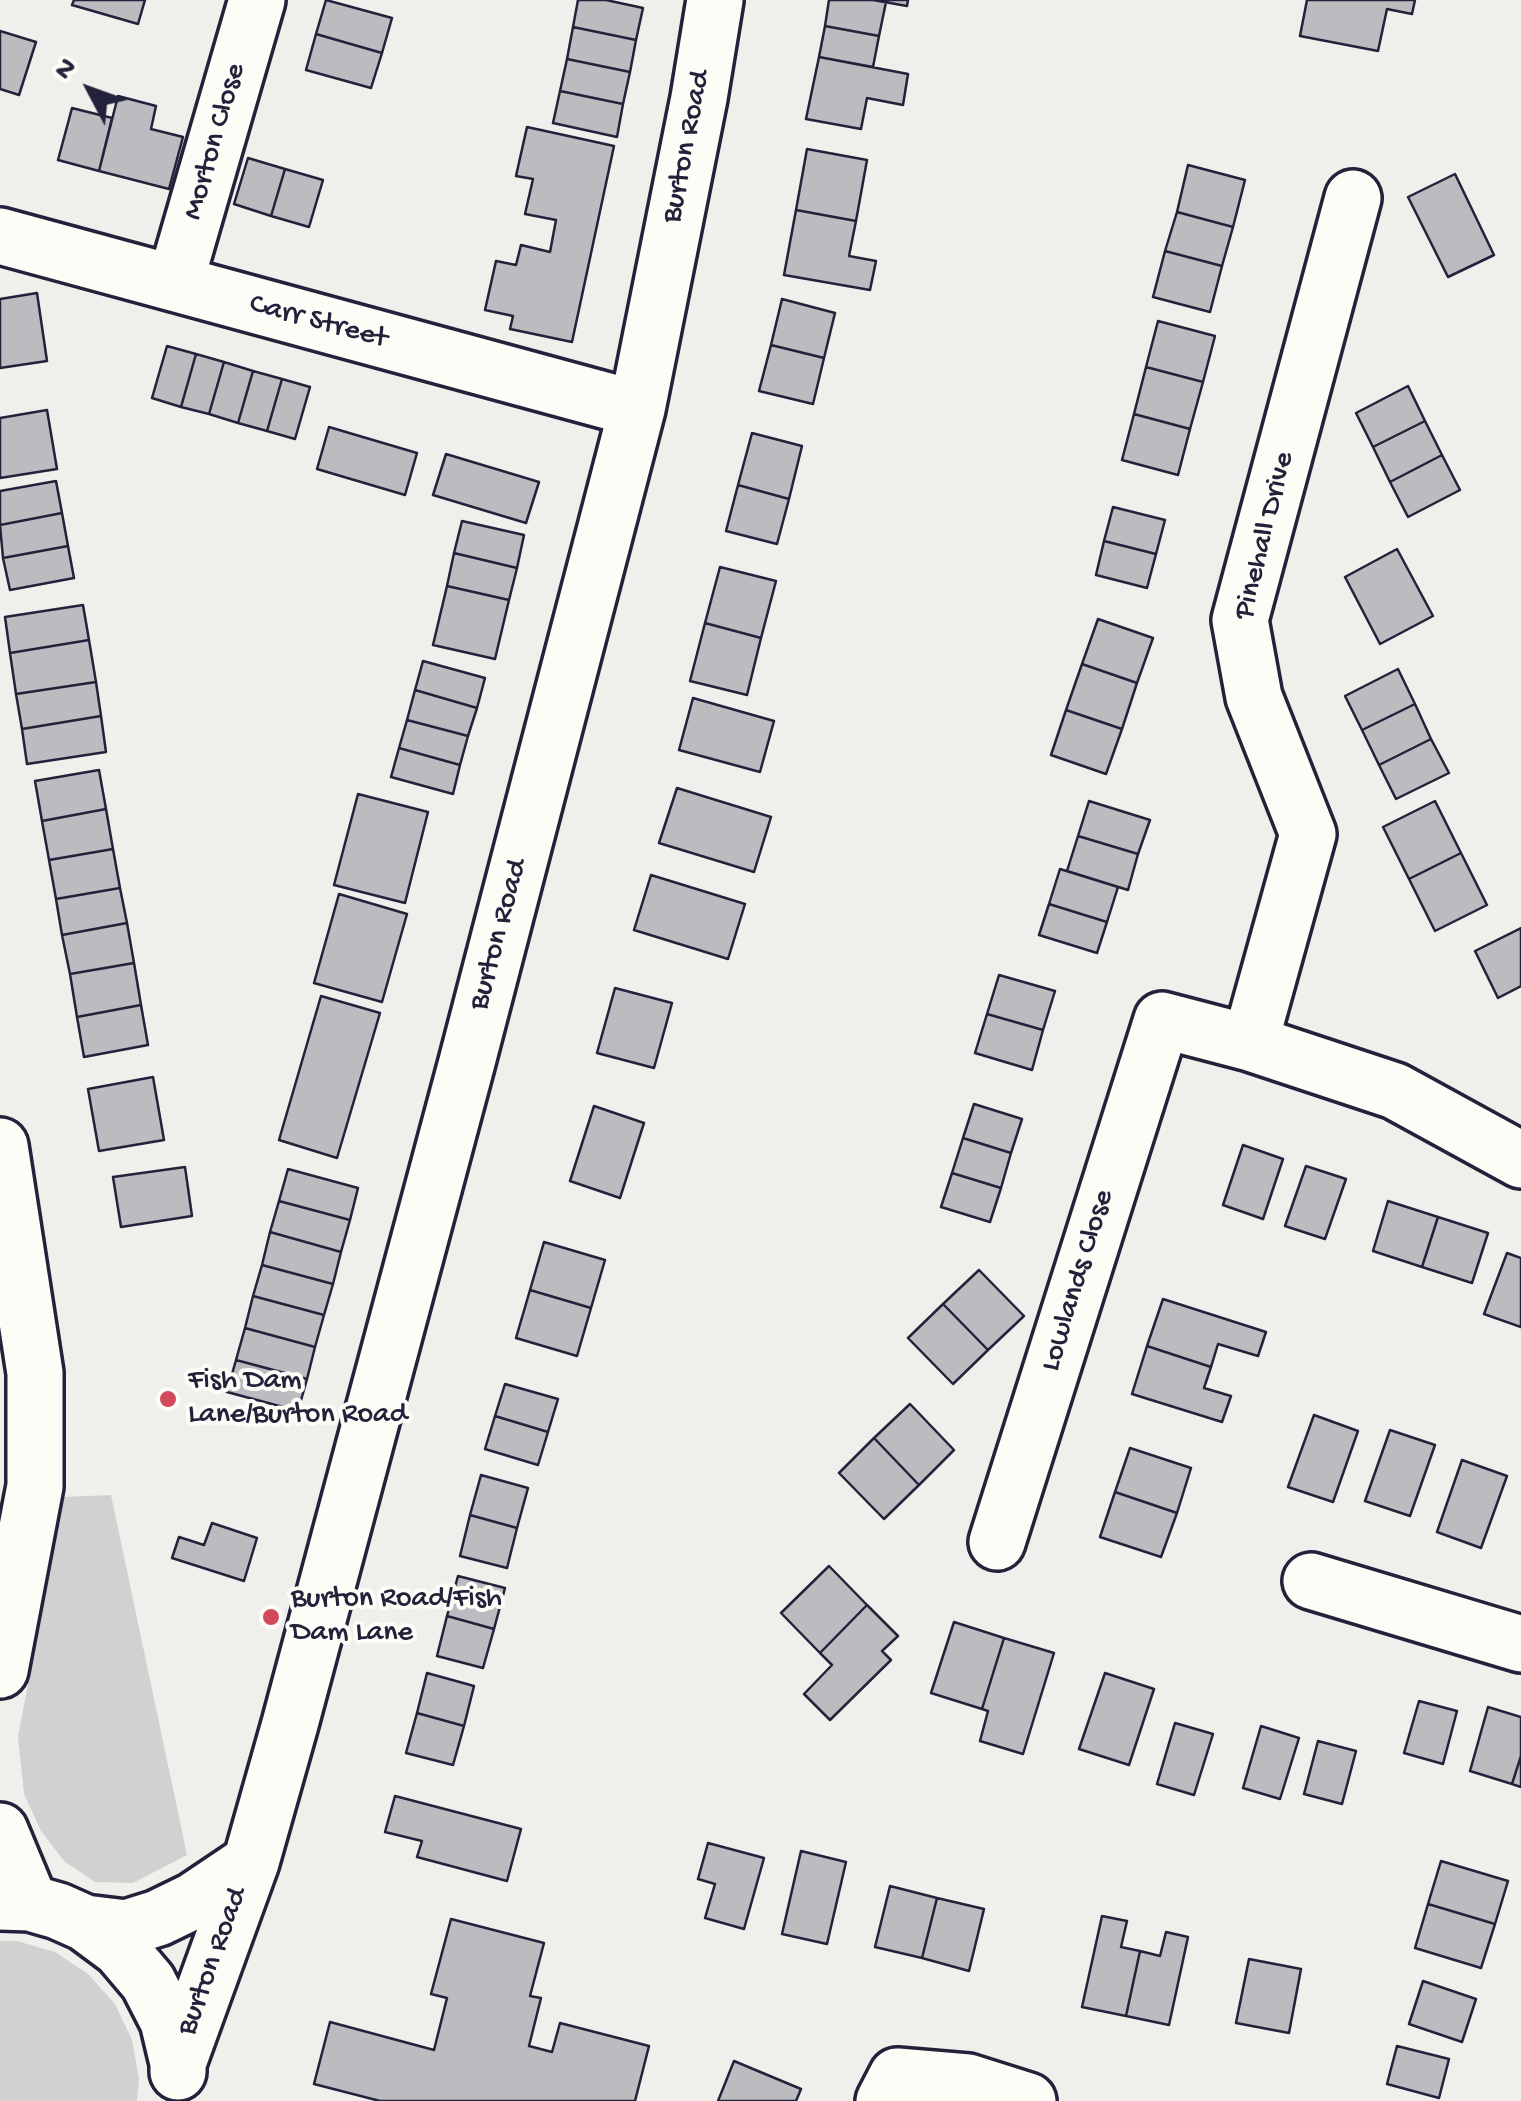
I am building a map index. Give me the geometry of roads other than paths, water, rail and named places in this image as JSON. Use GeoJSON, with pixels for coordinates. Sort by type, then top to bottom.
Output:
{"type":"FeatureCollection","features":[{"type":"Feature","properties":{"kind":"street","name":"Morton Close"},"geometry":{"type":"LineString","coordinates":[[175,284],[257,0]]}},
{"type":"Feature","properties":{"kind":"street","name":"Burton Road"},"geometry":{"type":"LineString","coordinates":[[178,2082],[251,1862],[290,1724],[637,410],[715,0]]}},
{"type":"Feature","properties":{"kind":"street","name":"Pinehall Drive"},"geometry":{"type":"LineString","coordinates":[[1250,1043],[1308,834],[1254,697],[1240,620],[1353,198]]}},
{"type":"Feature","properties":{"kind":"street","name":"Carr Street"},"geometry":{"type":"LineString","coordinates":[[0,236],[637,410]]}},
{"type":"Feature","properties":{"kind":"street","name":"Lowlands Close"},"geometry":{"type":"LineString","coordinates":[[997,1542],[1162,1020],[1250,1043]]}},
{"type":"Feature","properties":{"kind":"street"},"geometry":{"type":"LineString","coordinates":[[1250,1043],[1395,1090],[1521,1160]]}},
{"type":"Feature","properties":{"kind":"street"},"geometry":{"type":"LineString","coordinates":[[0,1146],[36,1374],[18,1405],[34,1486],[0,1670]]}},
{"type":"Feature","properties":{"kind":"street"},"geometry":{"type":"LineString","coordinates":[[1311,1581],[1521,1644]]}},
{"type":"Feature","properties":{"kind":"street"},"geometry":{"type":"LineString","coordinates":[[0,1831],[15,1902],[58,1911],[86,1924],[120,1949],[148,1982],[168,2021],[178,2082]]}},
{"type":"Feature","properties":{"kind":"street","name":"Burton Road"},"geometry":{"type":"LineString","coordinates":[[86,1924],[126,1928],[158,1918],[193,1901],[251,1862]]}},
{"type":"Feature","properties":{"kind":"street"},"geometry":{"type":"LineString","coordinates":[[884,2101],[897,2076],[968,2082],[1028,2101]]}},
{"type":"Feature","properties":{"kind":"place","name":"Fish Dam Lane/Burton Road"},"geometry":{"type":"Point","coordinates":[168,1399]}},
{"type":"Feature","properties":{"kind":"place","name":"Burton Road/Fish Dam Lane"},"geometry":{"type":"Point","coordinates":[271,1617]}}]}
